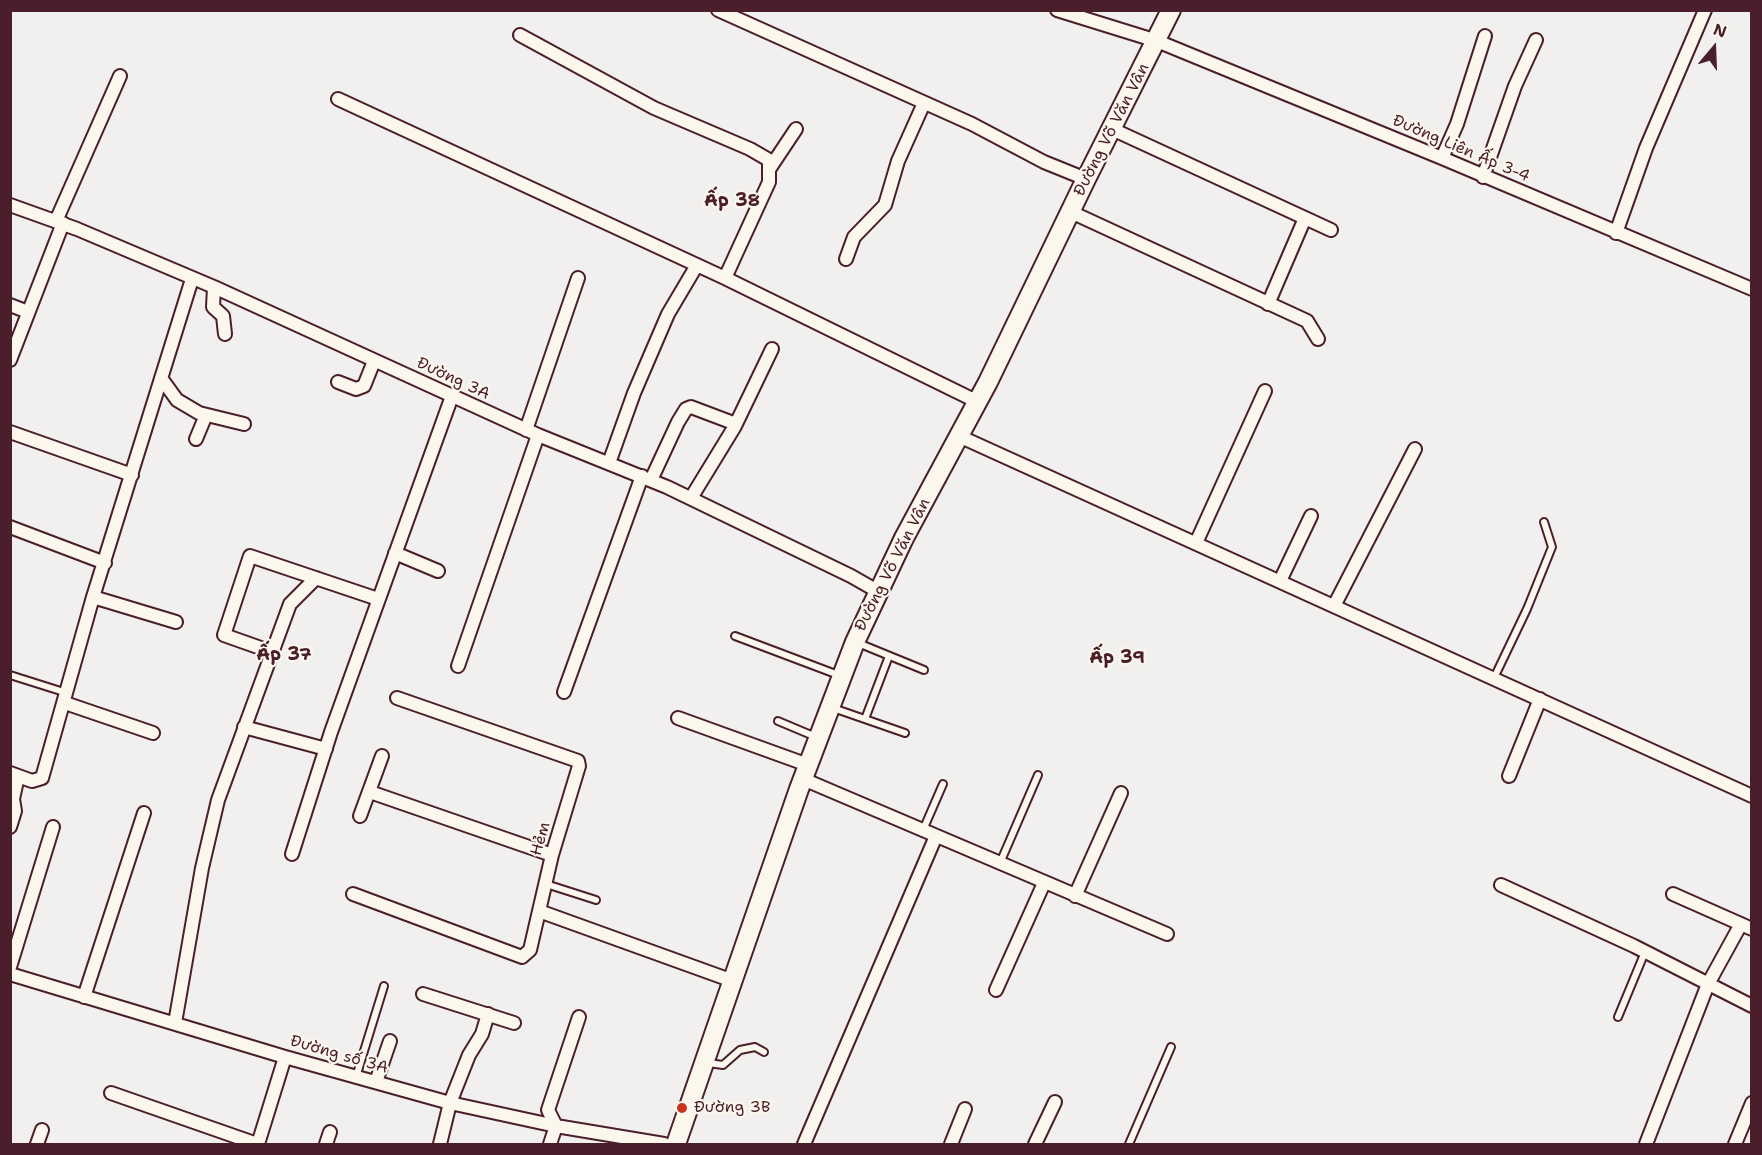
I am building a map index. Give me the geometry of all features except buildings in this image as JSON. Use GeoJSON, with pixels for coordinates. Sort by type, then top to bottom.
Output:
{"type":"FeatureCollection","features":[{"type":"Feature","properties":{"kind":"street"},"geometry":{"type":"LineString","coordinates":[[718,10],[972,124],[1044,162],[1086,179]]}},
{"type":"Feature","properties":{"kind":"street","name":"Đường Liên Ấp 3-4"},"geometry":{"type":"LineString","coordinates":[[1057,10],[1157,41],[1443,158],[1752,290]]}},
{"type":"Feature","properties":{"kind":"street","name":"Đường Võ Văn Vân"},"geometry":{"type":"LineString","coordinates":[[676,1144],[806,772],[855,642],[904,538],[961,437],[1171,10]]}},
{"type":"Feature","properties":{"kind":"street"},"geometry":{"type":"LineString","coordinates":[[1616,233],[1646,148],[1705,10]]}},
{"type":"Feature","properties":{"kind":"street"},"geometry":{"type":"LineString","coordinates":[[520,35],[654,108],[750,148],[769,160],[769,182],[725,278]]}},
{"type":"Feature","properties":{"kind":"street"},"geometry":{"type":"LineString","coordinates":[[1443,158],[1457,124],[1485,36]]}},
{"type":"Feature","properties":{"kind":"street"},"geometry":{"type":"LineString","coordinates":[[1483,177],[1515,86],[1536,40]]}},
{"type":"Feature","properties":{"kind":"street"},"geometry":{"type":"LineString","coordinates":[[10,360],[60,222],[120,76]]}},
{"type":"Feature","properties":{"kind":"street"},"geometry":{"type":"LineString","coordinates":[[338,99],[698,265],[978,402]]}},
{"type":"Feature","properties":{"kind":"street"},"geometry":{"type":"LineString","coordinates":[[846,259],[855,237],[885,205],[898,161],[924,103]]}},
{"type":"Feature","properties":{"kind":"street"},"geometry":{"type":"LineString","coordinates":[[770,168],[796,129]]}},
{"type":"Feature","properties":{"kind":"street"},"geometry":{"type":"LineString","coordinates":[[1112,129],[1331,230]]}},
{"type":"Feature","properties":{"kind":"street","name":"Đường 3A"},"geometry":{"type":"LineString","coordinates":[[10,205],[60,222],[214,287],[532,432],[647,478],[879,592]]}},
{"type":"Feature","properties":{"kind":"street"},"geometry":{"type":"LineString","coordinates":[[1071,212],[1307,321],[1318,339]]}},
{"type":"Feature","properties":{"kind":"street"},"geometry":{"type":"LineString","coordinates":[[1269,304],[1305,218]]}},
{"type":"Feature","properties":{"kind":"street"},"geometry":{"type":"LineString","coordinates":[[609,463],[630,402],[668,314],[698,265]]}},
{"type":"Feature","properties":{"kind":"street"},"geometry":{"type":"LineString","coordinates":[[458,666],[578,278]]}},
{"type":"Feature","properties":{"kind":"street"},"geometry":{"type":"LineString","coordinates":[[10,827],[15,812],[14,774],[32,780],[42,778],[93,597],[192,279]]}},
{"type":"Feature","properties":{"kind":"street"},"geometry":{"type":"LineString","coordinates":[[214,287],[213,307],[224,316],[225,334]]}},
{"type":"Feature","properties":{"kind":"street"},"geometry":{"type":"LineString","coordinates":[[10,305],[28,312]]}},
{"type":"Feature","properties":{"kind":"street"},"geometry":{"type":"LineString","coordinates":[[691,498],[736,424],[772,349]]}},
{"type":"Feature","properties":{"kind":"street"},"geometry":{"type":"LineString","coordinates":[[338,382],[357,388],[364,386],[374,361]]}},
{"type":"Feature","properties":{"kind":"street"},"geometry":{"type":"LineString","coordinates":[[161,378],[177,400],[206,415],[244,424]]}},
{"type":"Feature","properties":{"kind":"street"},"geometry":{"type":"LineString","coordinates":[[1196,543],[1264,391]]}},
{"type":"Feature","properties":{"kind":"street"},"geometry":{"type":"LineString","coordinates":[[292,854],[378,599],[452,396]]}},
{"type":"Feature","properties":{"kind":"street"},"geometry":{"type":"LineString","coordinates":[[564,692],[647,478],[686,409],[692,407],[736,424]]}},
{"type":"Feature","properties":{"kind":"street"},"geometry":{"type":"LineString","coordinates":[[196,438],[206,415]]}},
{"type":"Feature","properties":{"kind":"street"},"geometry":{"type":"LineString","coordinates":[[10,432],[132,475]]}},
{"type":"Feature","properties":{"kind":"street"},"geometry":{"type":"LineString","coordinates":[[961,437],[1752,796]]}},
{"type":"Feature","properties":{"kind":"street"},"geometry":{"type":"LineString","coordinates":[[1334,606],[1415,449]]}},
{"type":"Feature","properties":{"kind":"street"},"geometry":{"type":"LineString","coordinates":[[1280,581],[1311,516]]}},
{"type":"Feature","properties":{"kind":"street"},"geometry":{"type":"LineString","coordinates":[[10,527],[105,564]]}},
{"type":"Feature","properties":{"kind":"street"},"geometry":{"type":"LineString","coordinates":[[395,553],[438,571]]}},
{"type":"Feature","properties":{"kind":"street"},"geometry":{"type":"LineString","coordinates":[[272,652],[224,635],[249,556],[378,599]]}},
{"type":"Feature","properties":{"kind":"street"},"geometry":{"type":"LineString","coordinates":[[175,1023],[200,879],[218,801],[290,604],[316,578]]}},
{"type":"Feature","properties":{"kind":"street"},"geometry":{"type":"LineString","coordinates":[[93,597],[176,622]]}},
{"type":"Feature","properties":{"kind":"street"},"geometry":{"type":"LineString","coordinates":[[66,698],[153,733]]}},
{"type":"Feature","properties":{"kind":"street","name":"Hẻm"},"geometry":{"type":"LineString","coordinates":[[354,894],[522,957],[530,950],[552,855],[579,766],[578,761],[398,698]]}},
{"type":"Feature","properties":{"kind":"street"},"geometry":{"type":"LineString","coordinates":[[1509,776],[1540,699]]}},
{"type":"Feature","properties":{"kind":"street"},"geometry":{"type":"LineString","coordinates":[[678,718],[806,772],[999,865],[1167,933]]}},
{"type":"Feature","properties":{"kind":"street"},"geometry":{"type":"LineString","coordinates":[[244,727],[326,749]]}},
{"type":"Feature","properties":{"kind":"street"},"geometry":{"type":"LineString","coordinates":[[360,816],[382,756]]}},
{"type":"Feature","properties":{"kind":"street"},"geometry":{"type":"LineString","coordinates":[[370,792],[552,855]]}},
{"type":"Feature","properties":{"kind":"street"},"geometry":{"type":"LineString","coordinates":[[1075,896],[1121,793]]}},
{"type":"Feature","properties":{"kind":"street"},"geometry":{"type":"LineString","coordinates":[[84,997],[144,813]]}},
{"type":"Feature","properties":{"kind":"street"},"geometry":{"type":"LineString","coordinates":[[10,967],[53,827]]}},
{"type":"Feature","properties":{"kind":"street"},"geometry":{"type":"LineString","coordinates":[[804,1144],[936,836]]}},
{"type":"Feature","properties":{"kind":"street"},"geometry":{"type":"LineString","coordinates":[[996,990],[1044,883]]}},
{"type":"Feature","properties":{"kind":"street"},"geometry":{"type":"LineString","coordinates":[[1501,885],[1645,952],[1752,1006]]}},
{"type":"Feature","properties":{"kind":"street"},"geometry":{"type":"LineString","coordinates":[[1646,1144],[1708,984],[1746,927],[1672,894]]}},
{"type":"Feature","properties":{"kind":"street"},"geometry":{"type":"LineString","coordinates":[[539,910],[733,981]]}},
{"type":"Feature","properties":{"kind":"street","name":"Đường số 3A"},"geometry":{"type":"LineString","coordinates":[[10,974],[285,1057],[450,1103],[556,1126],[664,1144]]}},
{"type":"Feature","properties":{"kind":"street"},"geometry":{"type":"LineString","coordinates":[[423,994],[514,1023]]}},
{"type":"Feature","properties":{"kind":"street"},"geometry":{"type":"LineString","coordinates":[[440,1144],[450,1103],[469,1055],[482,1034],[488,1014]]}},
{"type":"Feature","properties":{"kind":"street"},"geometry":{"type":"LineString","coordinates":[[550,1144],[556,1126],[548,1110],[579,1017]]}},
{"type":"Feature","properties":{"kind":"street"},"geometry":{"type":"LineString","coordinates":[[376,1082],[390,1041]]}},
{"type":"Feature","properties":{"kind":"street"},"geometry":{"type":"LineString","coordinates":[[111,1093],[257,1144],[285,1057]]}},
{"type":"Feature","properties":{"kind":"street"},"geometry":{"type":"LineString","coordinates":[[1035,1144],[1055,1102]]}},
{"type":"Feature","properties":{"kind":"street"},"geometry":{"type":"LineString","coordinates":[[1735,1144],[1752,1103]]}},
{"type":"Feature","properties":{"kind":"street"},"geometry":{"type":"LineString","coordinates":[[951,1144],[965,1109]]}},
{"type":"Feature","properties":{"kind":"street"},"geometry":{"type":"LineString","coordinates":[[37,1144],[42,1130]]}},
{"type":"Feature","properties":{"kind":"street"},"geometry":{"type":"LineString","coordinates":[[326,1144],[330,1132]]}},
{"type":"Feature","properties":{"kind":"lane"},"geometry":{"type":"LineString","coordinates":[[1494,678],[1527,609],[1552,547],[1544,522]]}},
{"type":"Feature","properties":{"kind":"lane"},"geometry":{"type":"LineString","coordinates":[[735,636],[842,676]]}},
{"type":"Feature","properties":{"kind":"lane"},"geometry":{"type":"LineString","coordinates":[[855,642],[924,670]]}},
{"type":"Feature","properties":{"kind":"lane"},"geometry":{"type":"LineString","coordinates":[[865,719],[889,656]]}},
{"type":"Feature","properties":{"kind":"lane"},"geometry":{"type":"LineString","coordinates":[[10,675],[66,698]]}},
{"type":"Feature","properties":{"kind":"lane"},"geometry":{"type":"LineString","coordinates":[[830,707],[905,733]]}},
{"type":"Feature","properties":{"kind":"lane"},"geometry":{"type":"LineString","coordinates":[[778,721],[818,739]]}},
{"type":"Feature","properties":{"kind":"lane"},"geometry":{"type":"LineString","coordinates":[[999,865],[1038,775]]}},
{"type":"Feature","properties":{"kind":"lane"},"geometry":{"type":"LineString","coordinates":[[923,830],[943,784]]}},
{"type":"Feature","properties":{"kind":"lane"},"geometry":{"type":"LineString","coordinates":[[546,884],[596,900]]}},
{"type":"Feature","properties":{"kind":"lane"},"geometry":{"type":"LineString","coordinates":[[1618,1017],[1645,952]]}},
{"type":"Feature","properties":{"kind":"lane"},"geometry":{"type":"LineString","coordinates":[[356,1077],[384,986]]}},
{"type":"Feature","properties":{"kind":"lane"},"geometry":{"type":"LineString","coordinates":[[704,1063],[723,1065],[740,1050],[755,1047],[764,1052]]}},
{"type":"Feature","properties":{"kind":"lane"},"geometry":{"type":"LineString","coordinates":[[1129,1144],[1171,1047]]}},
{"type":"Feature","properties":{"kind":"place","name":"Đường 3B"},"geometry":{"type":"Point","coordinates":[682,1108]}},
{"type":"Feature","properties":{"kind":"district","name":"Ấp 38"},"geometry":{"type":"Point","coordinates":[732,201]}},
{"type":"Feature","properties":{"kind":"district","name":"Ấp 37"},"geometry":{"type":"Point","coordinates":[284,655]}},
{"type":"Feature","properties":{"kind":"district","name":"Ấp 39"},"geometry":{"type":"Point","coordinates":[1117,658]}}]}
